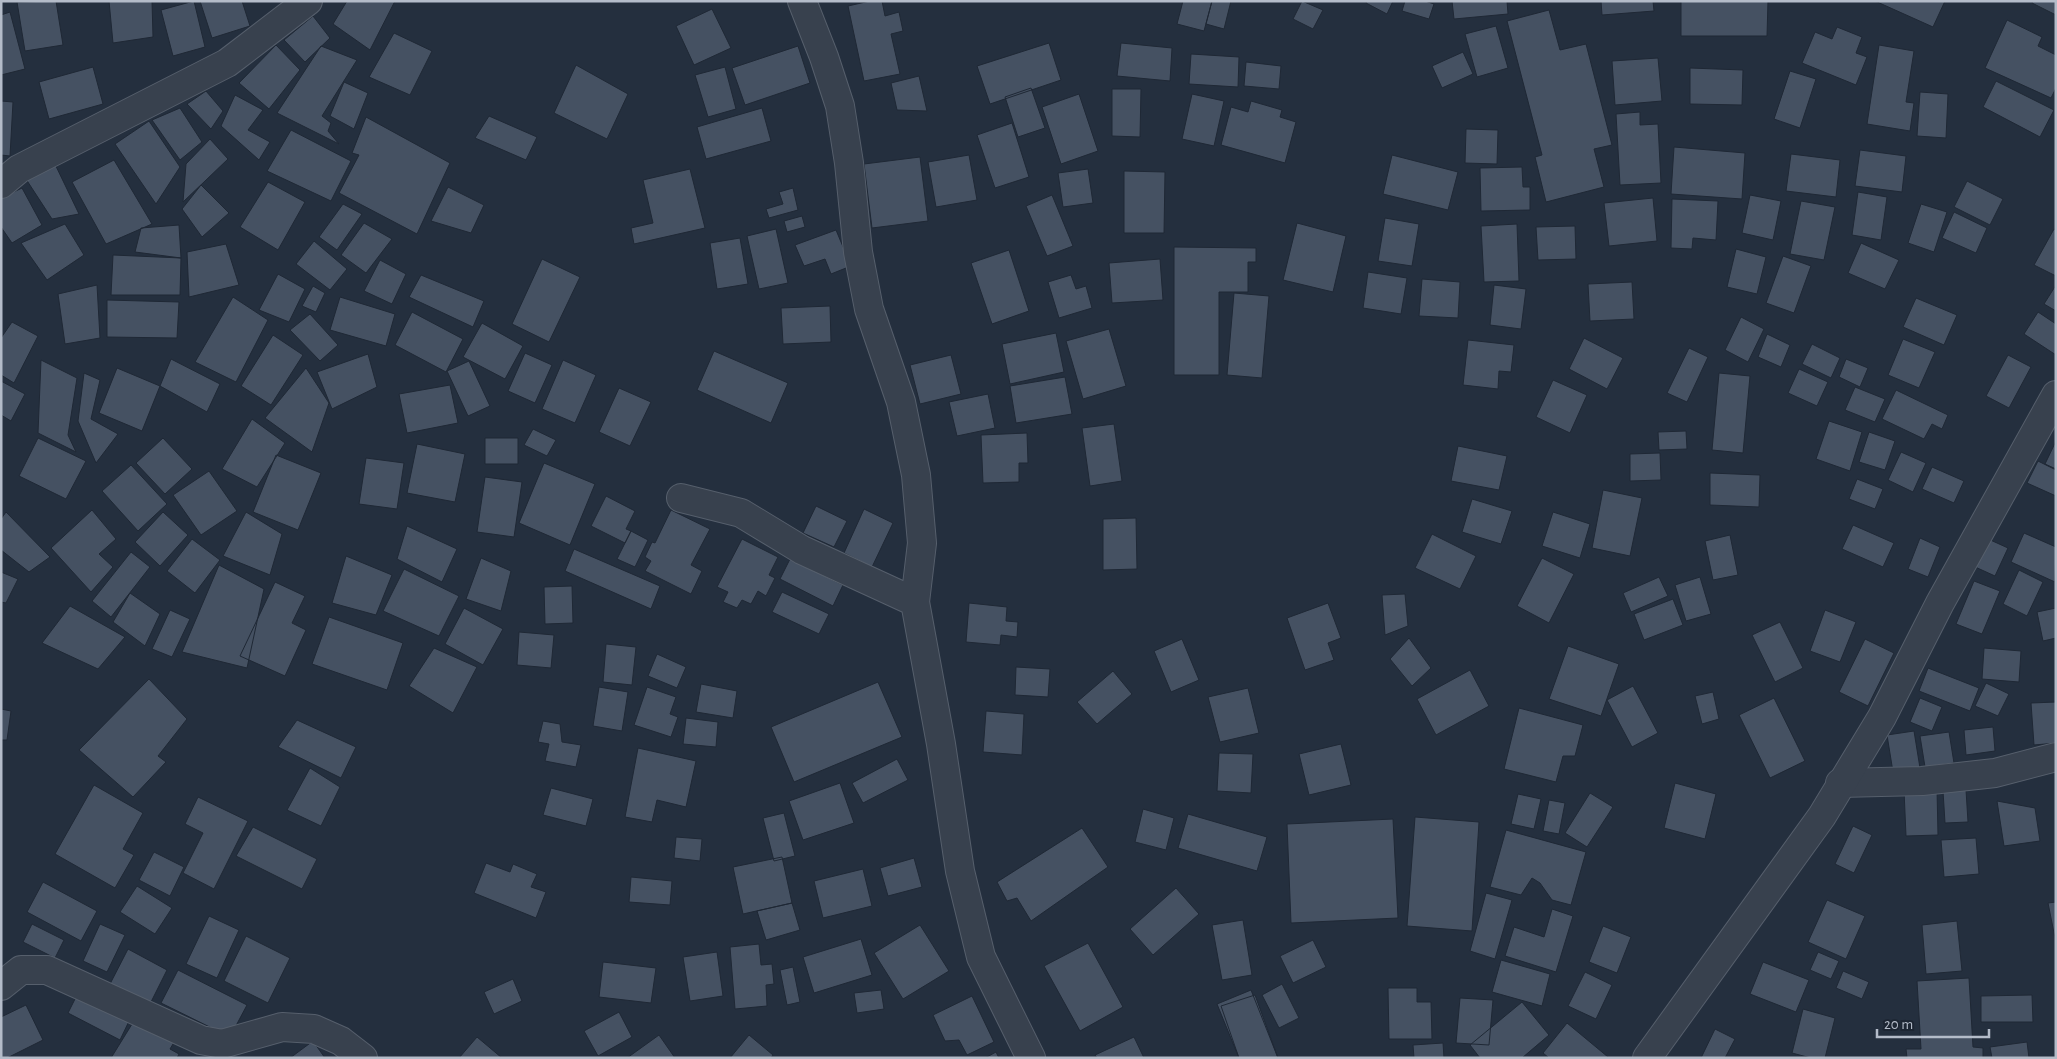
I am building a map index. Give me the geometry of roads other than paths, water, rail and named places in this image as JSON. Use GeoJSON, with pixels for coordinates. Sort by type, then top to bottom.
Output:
{"type":"FeatureCollection","features":[{"type":"Feature","properties":{"kind":"street"},"geometry":{"type":"LineString","coordinates":[[1,184],[19,169],[227,64],[308,1]]}},
{"type":"Feature","properties":{"kind":"street"},"geometry":{"type":"LineString","coordinates":[[802,1],[824,57],[840,106],[849,163],[858,252],[869,309],[901,402],[916,475],[922,543],[915,602],[941,744],[960,871],[981,957],[1031,1058]]}},
{"type":"Feature","properties":{"kind":"street"},"geometry":{"type":"LineString","coordinates":[[1647,1058],[1822,816],[1840,783],[1882,717],[1940,603],[2056,395]]}},
{"type":"Feature","properties":{"kind":"street"},"geometry":{"type":"LineString","coordinates":[[681,498],[741,513],[802,550],[915,602]]}},
{"type":"Feature","properties":{"kind":"street"},"geometry":{"type":"LineString","coordinates":[[1840,783],[1922,780],[1995,773],[2056,757]]}},
{"type":"Feature","properties":{"kind":"street"},"geometry":{"type":"LineString","coordinates":[[1,986],[22,970],[47,970],[201,1040],[222,1044],[282,1028],[314,1029],[341,1041],[363,1058]]}}]}
